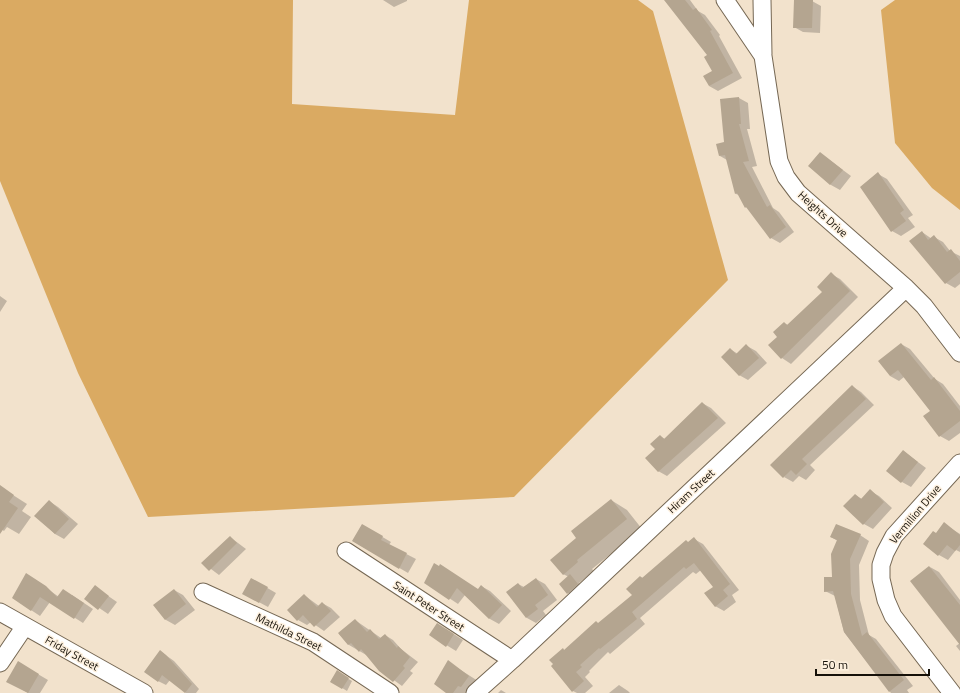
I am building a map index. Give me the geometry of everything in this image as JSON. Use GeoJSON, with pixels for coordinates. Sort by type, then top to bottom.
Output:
{"type":"FeatureCollection","features":[{"type":"Feature","properties":{"kind":"street","name":"Heights Drive"},"geometry":{"type":"LineString","coordinates":[[725,0],[763,56],[779,161],[786,177],[804,198],[906,288],[924,306],[960,353]]}},
{"type":"Feature","properties":{"kind":"street"},"geometry":{"type":"LineString","coordinates":[[762,0],[763,56]]}},
{"type":"Feature","properties":{"kind":"street","name":"Hiram Street"},"geometry":{"type":"LineString","coordinates":[[474,693],[512,660],[906,288]]}},
{"type":"Feature","properties":{"kind":"street","name":"Vermillion Drive"},"geometry":{"type":"LineString","coordinates":[[952,693],[893,616],[886,600],[881,579],[881,565],[885,553],[894,536],[960,463]]}},
{"type":"Feature","properties":{"kind":"street","name":"Saint Peter Street"},"geometry":{"type":"LineString","coordinates":[[346,551],[512,660]]}},
{"type":"Feature","properties":{"kind":"street","name":"Mathilda Street"},"geometry":{"type":"LineString","coordinates":[[203,592],[313,642],[390,693]]}},
{"type":"Feature","properties":{"kind":"street","name":"Friday Street"},"geometry":{"type":"LineString","coordinates":[[0,612],[144,693]]}},
{"type":"Feature","properties":{"kind":"street"},"geometry":{"type":"LineString","coordinates":[[0,663],[24,626]]}},
{"type":"Feature","properties":{"kind":"shaded area"},"geometry":{"type":"Polygon","coordinates":[[[0,0],[293,0],[292,104],[455,115],[469,0],[638,0],[653,11],[728,280],[514,497],[148,517],[78,373],[0,181],[0,0]]]}},
{"type":"Feature","properties":{"kind":"shaded area"},"geometry":{"type":"Polygon","coordinates":[[[895,0],[960,0],[960,210],[932,188],[895,143],[881,10],[895,0]]]}},
{"type":"Feature","properties":{"kind":"building"},"geometry":{"type":"Polygon","coordinates":[[[664,0],[685,0],[693,10],[696,8],[712,30],[710,31],[733,73],[709,86],[703,76],[712,71],[704,57],[707,55],[664,0]]]}},
{"type":"Feature","properties":{"kind":"building"},"geometry":{"type":"Polygon","coordinates":[[[794,0],[813,0],[812,28],[793,28],[794,0]]]}},
{"type":"Feature","properties":{"kind":"building"},"geometry":{"type":"Polygon","coordinates":[[[739,97],[741,124],[739,124],[749,161],[743,162],[767,207],[770,205],[786,227],[770,239],[746,207],[745,208],[737,193],[735,194],[725,155],[719,156],[716,144],[724,142],[720,99],[739,97]]]}},
{"type":"Feature","properties":{"kind":"building"},"geometry":{"type":"Polygon","coordinates":[[[820,152],[843,170],[830,185],[808,166],[820,152]]]}},
{"type":"Feature","properties":{"kind":"building"},"geometry":{"type":"Polygon","coordinates":[[[878,172],[904,210],[900,213],[906,221],[891,232],[860,187],[878,172]]]}},
{"type":"Feature","properties":{"kind":"building"},"geometry":{"type":"Polygon","coordinates":[[[922,231],[928,240],[934,235],[947,252],[951,249],[960,261],[960,272],[945,284],[909,241],[922,231]]]}},
{"type":"Feature","properties":{"kind":"building"},"geometry":{"type":"Polygon","coordinates":[[[831,272],[850,291],[781,359],[768,345],[777,337],[773,332],[784,322],[787,325],[822,292],[817,287],[831,272]]]}},
{"type":"Feature","properties":{"kind":"building"},"geometry":{"type":"Polygon","coordinates":[[[901,343],[931,380],[934,377],[960,411],[960,421],[939,437],[923,416],[930,411],[898,370],[890,376],[878,361],[901,343]]]}},
{"type":"Feature","properties":{"kind":"building"},"geometry":{"type":"Polygon","coordinates":[[[746,344],[759,358],[739,376],[721,357],[730,348],[736,354],[746,344]]]}},
{"type":"Feature","properties":{"kind":"building"},"geometry":{"type":"Polygon","coordinates":[[[852,385],[866,399],[802,459],[807,464],[796,475],[791,470],[783,478],[770,465],[852,385]]]}},
{"type":"Feature","properties":{"kind":"building"},"geometry":{"type":"Polygon","coordinates":[[[702,402],[718,418],[658,472],[645,458],[655,449],[650,444],[660,435],[664,439],[702,402]]]}},
{"type":"Feature","properties":{"kind":"building"},"geometry":{"type":"Polygon","coordinates":[[[903,450],[918,462],[901,483],[886,471],[903,450]]]}},
{"type":"Feature","properties":{"kind":"building"},"geometry":{"type":"Polygon","coordinates":[[[0,485],[14,495],[9,502],[18,508],[0,534],[0,485]]]}},
{"type":"Feature","properties":{"kind":"building"},"geometry":{"type":"Polygon","coordinates":[[[870,489],[884,502],[863,525],[843,506],[855,494],[861,499],[870,489]]]}},
{"type":"Feature","properties":{"kind":"building"},"geometry":{"type":"Polygon","coordinates":[[[611,499],[627,519],[577,560],[578,562],[563,575],[550,560],[576,538],[571,531],[611,499]]]}},
{"type":"Feature","properties":{"kind":"building"},"geometry":{"type":"Polygon","coordinates":[[[49,500],[69,519],[55,534],[34,516],[49,500]]]}},
{"type":"Feature","properties":{"kind":"building"},"geometry":{"type":"Polygon","coordinates":[[[944,522],[960,535],[960,545],[955,551],[947,545],[938,556],[923,544],[933,531],[936,533],[944,522]]]}},
{"type":"Feature","properties":{"kind":"building"},"geometry":{"type":"Polygon","coordinates":[[[362,524],[383,536],[381,540],[407,553],[399,569],[352,541],[362,524]]]}},
{"type":"Feature","properties":{"kind":"building"},"geometry":{"type":"Polygon","coordinates":[[[836,524],[861,534],[850,559],[851,594],[862,636],[867,632],[904,680],[889,692],[844,632],[833,591],[824,592],[824,577],[832,577],[831,554],[837,540],[830,537],[836,524]]]}},
{"type":"Feature","properties":{"kind":"building"},"geometry":{"type":"Polygon","coordinates":[[[230,536],[237,543],[209,571],[201,563],[230,536]]]}},
{"type":"Feature","properties":{"kind":"building"},"geometry":{"type":"Polygon","coordinates":[[[694,537],[730,584],[723,590],[728,596],[715,607],[704,593],[713,587],[694,563],[686,569],[684,567],[632,612],[637,619],[600,649],[599,648],[580,665],[582,667],[576,672],[584,681],[572,692],[551,666],[553,664],[549,660],[563,648],[564,650],[596,621],[598,623],[632,595],[626,589],[640,576],[642,578],[686,540],[688,542],[694,537]]]}},
{"type":"Feature","properties":{"kind":"building"},"geometry":{"type":"Polygon","coordinates":[[[434,563],[439,566],[440,564],[478,589],[481,585],[502,605],[489,619],[457,588],[449,600],[424,583],[434,563]]]}},
{"type":"Feature","properties":{"kind":"building"},"geometry":{"type":"Polygon","coordinates":[[[929,566],[960,605],[960,645],[910,581],[929,566]]]}},
{"type":"Feature","properties":{"kind":"building"},"geometry":{"type":"Polygon","coordinates":[[[26,573],[46,586],[57,597],[63,589],[84,603],[74,619],[40,597],[31,611],[12,598],[26,573]]]}},
{"type":"Feature","properties":{"kind":"building"},"geometry":{"type":"Polygon","coordinates":[[[570,574],[578,584],[567,594],[559,584],[570,574]]]}},
{"type":"Feature","properties":{"kind":"building"},"geometry":{"type":"Polygon","coordinates":[[[251,578],[268,587],[259,603],[242,594],[251,578]]]}},
{"type":"Feature","properties":{"kind":"building"},"geometry":{"type":"Polygon","coordinates":[[[536,578],[548,595],[535,605],[538,609],[526,618],[506,592],[518,583],[522,588],[536,578]]]}},
{"type":"Feature","properties":{"kind":"building"},"geometry":{"type":"Polygon","coordinates":[[[95,585],[109,596],[98,610],[84,599],[95,585]]]}},
{"type":"Feature","properties":{"kind":"building"},"geometry":{"type":"Polygon","coordinates":[[[174,589],[186,604],[165,620],[153,605],[174,589]]]}},
{"type":"Feature","properties":{"kind":"building"},"geometry":{"type":"Polygon","coordinates":[[[304,594],[317,607],[322,602],[331,611],[314,627],[303,615],[297,621],[287,610],[304,594]]]}},
{"type":"Feature","properties":{"kind":"building"},"geometry":{"type":"Polygon","coordinates":[[[355,619],[367,632],[370,629],[379,639],[385,634],[397,648],[398,646],[410,657],[403,666],[405,668],[393,682],[379,671],[361,649],[359,652],[351,643],[348,645],[338,633],[355,619]]]}},
{"type":"Feature","properties":{"kind":"building"},"geometry":{"type":"Polygon","coordinates":[[[437,623],[454,634],[446,647],[429,635],[437,623]]]}},
{"type":"Feature","properties":{"kind":"building"},"geometry":{"type":"Polygon","coordinates":[[[160,650],[192,684],[185,693],[162,675],[158,682],[144,672],[160,650]]]}},
{"type":"Feature","properties":{"kind":"building"},"geometry":{"type":"Polygon","coordinates":[[[448,660],[469,676],[461,687],[458,686],[453,693],[446,693],[434,684],[448,660]]]}},
{"type":"Feature","properties":{"kind":"building"},"geometry":{"type":"Polygon","coordinates":[[[18,661],[39,674],[28,693],[6,682],[18,661]]]}},
{"type":"Feature","properties":{"kind":"building"},"geometry":{"type":"Polygon","coordinates":[[[337,670],[349,678],[342,689],[330,682],[337,670]]]}}]}
